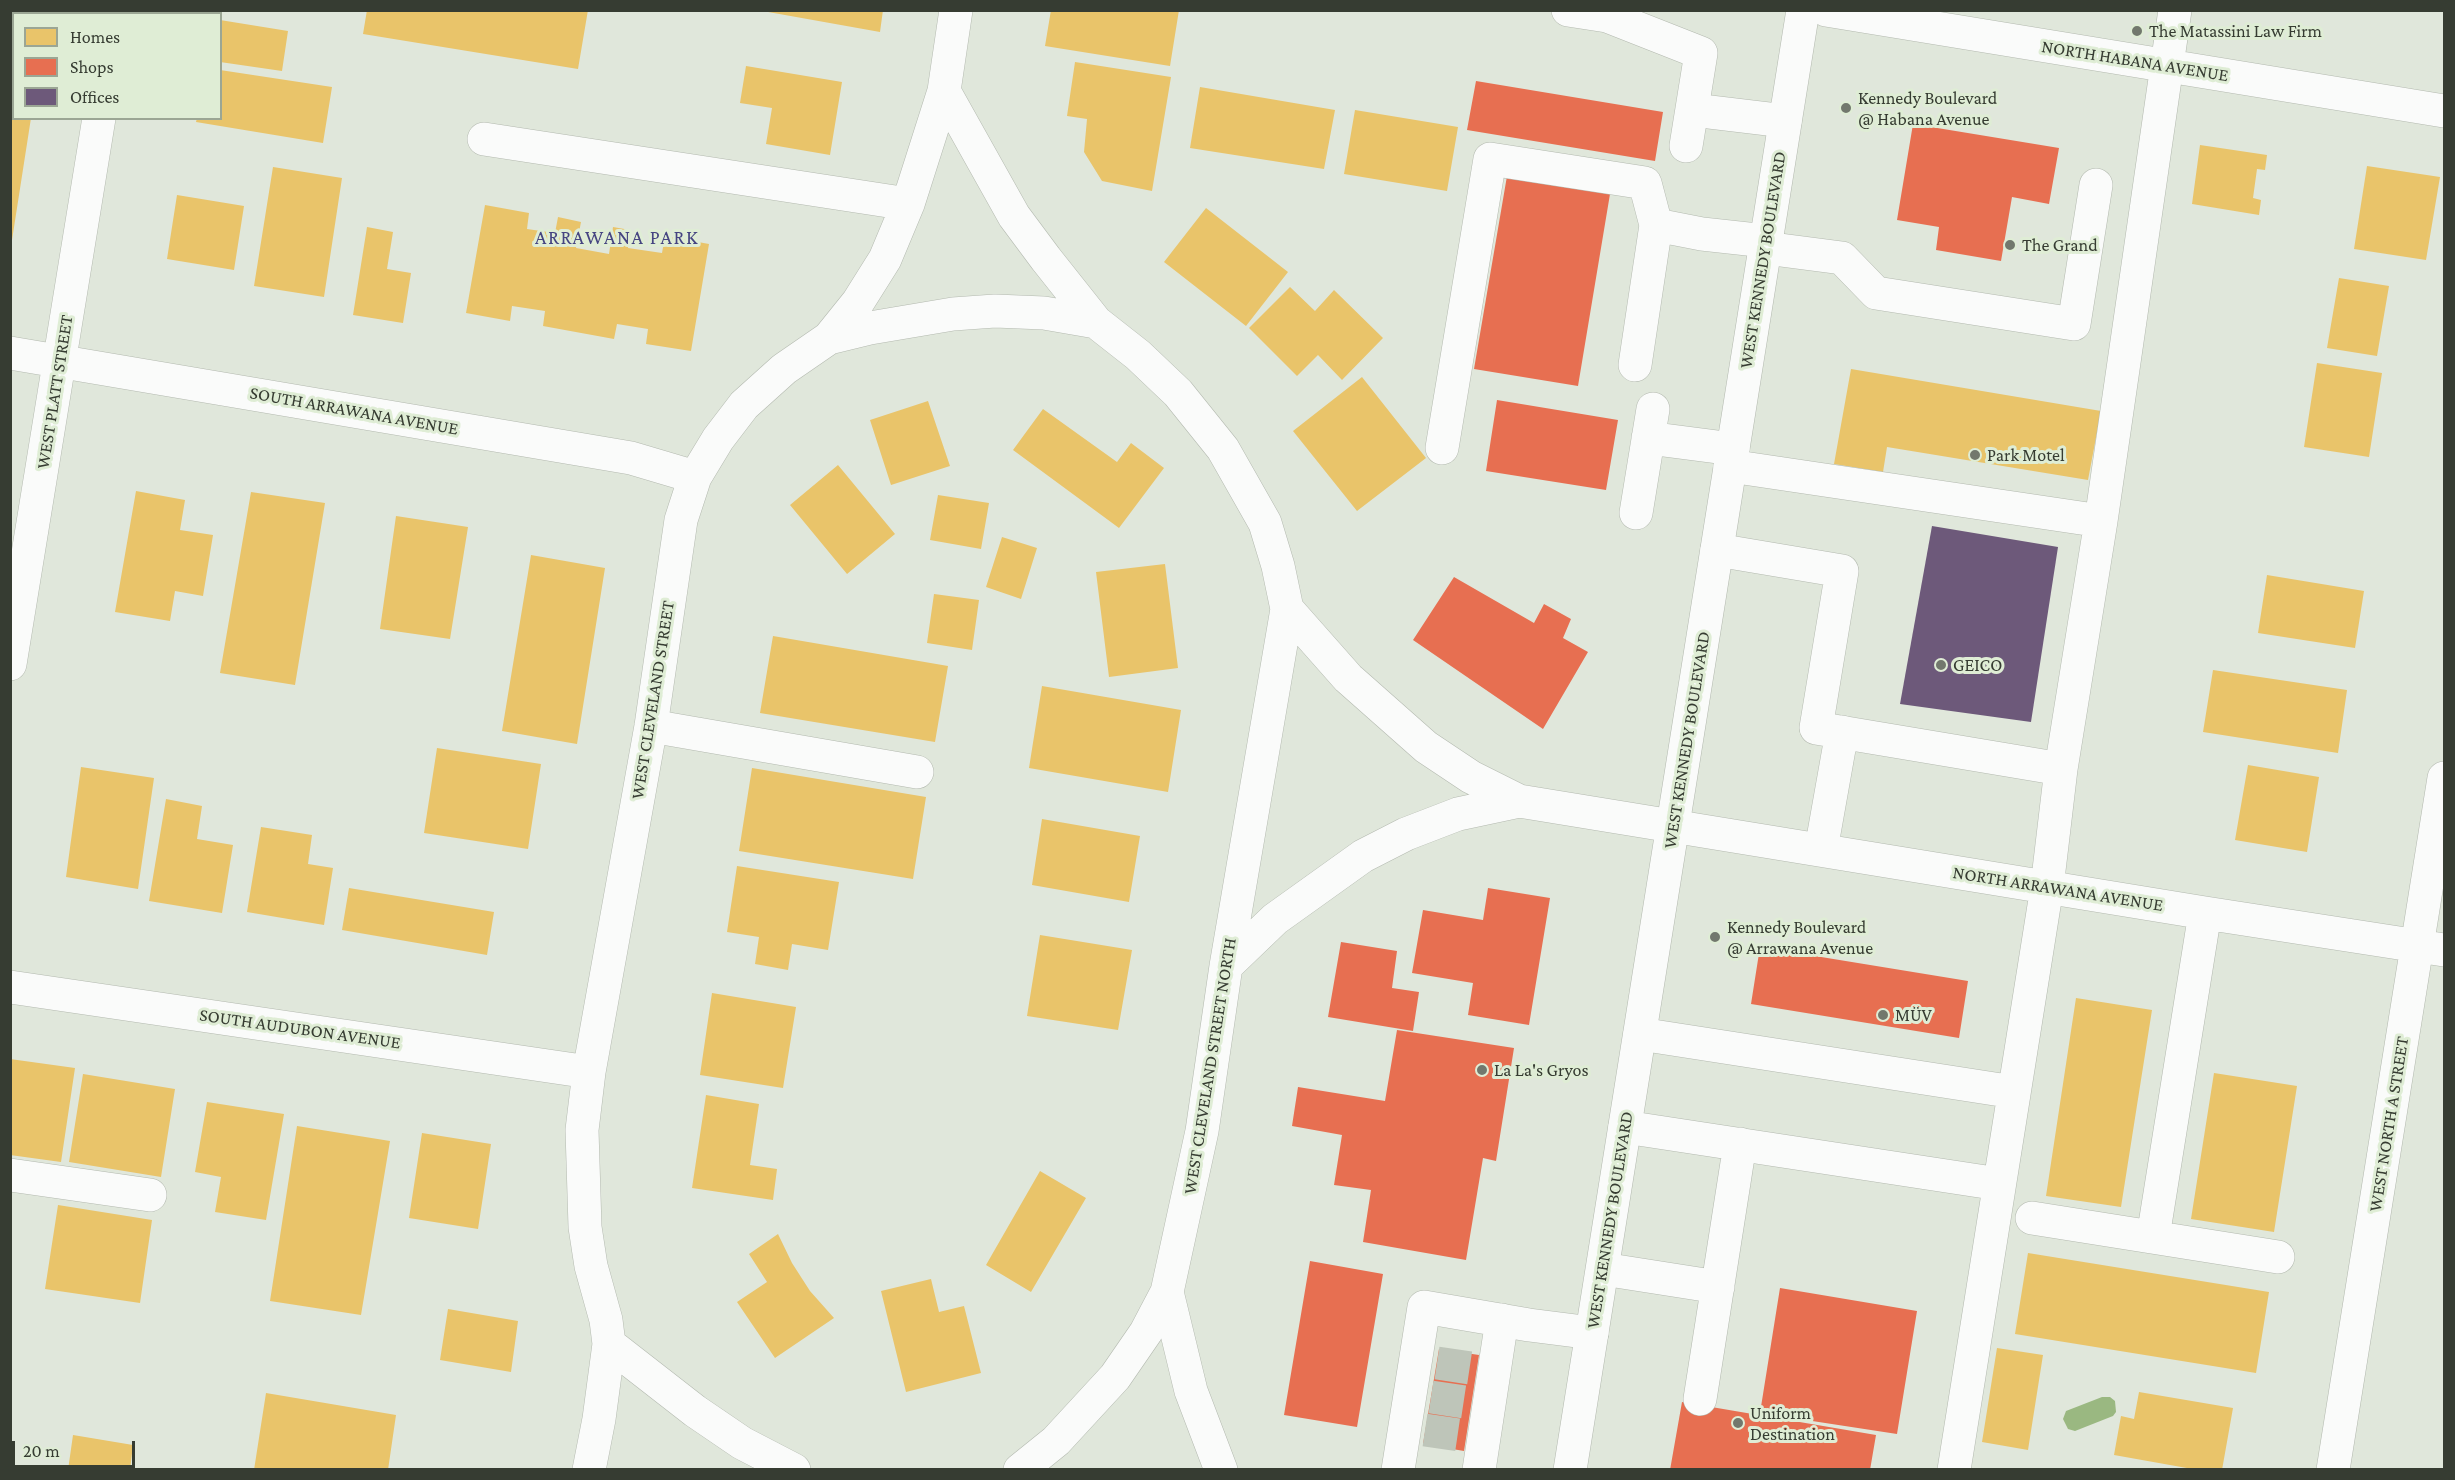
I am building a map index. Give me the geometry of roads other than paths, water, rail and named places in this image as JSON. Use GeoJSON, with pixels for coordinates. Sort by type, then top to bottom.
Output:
{"type":"FeatureCollection","features":[{"type":"Feature","properties":{"kind":"street","name":"WEST CLEVELAND STREET"},"geometry":{"type":"LineString","coordinates":[[589,1470],[609,1344],[606,1320],[591,1266],[585,1227],[582,1130],[589,1072],[651,726],[681,520],[695,477],[718,439],[744,405],[784,369],[829,338],[858,302],[885,259],[908,204],[944,91],[956,10]]}},
{"type":"Feature","properties":{"kind":"street"},"geometry":{"type":"LineString","coordinates":[[1568,10],[1608,13],[1701,53],[1686,146]]}},
{"type":"Feature","properties":{"kind":"street","name":"WEST KENNEDY BOULEVARD"},"geometry":{"type":"LineString","coordinates":[[1570,1470],[1803,10]]}},
{"type":"Feature","properties":{"kind":"street","name":"NORTH HABANA AVENUE"},"geometry":{"type":"LineString","coordinates":[[1826,10],[2445,111]]}},
{"type":"Feature","properties":{"kind":"street"},"geometry":{"type":"LineString","coordinates":[[1954,1470],[2047,887],[2061,769],[2101,521],[2175,10]]}},
{"type":"Feature","properties":{"kind":"street"},"geometry":{"type":"LineString","coordinates":[[944,91],[1014,216],[1046,259],[1096,322],[1138,355],[1178,393],[1223,449],[1265,523],[1278,566],[1287,609],[1348,678],[1426,747],[1471,777],[1519,801],[1673,826]]}},
{"type":"Feature","properties":{"kind":"street"},"geometry":{"type":"LineString","coordinates":[[1693,110],[1785,121]]}},
{"type":"Feature","properties":{"kind":"street","name":"WEST PLATT STREET"},"geometry":{"type":"LineString","coordinates":[[10,664],[99,120]]}},
{"type":"Feature","properties":{"kind":"street"},"geometry":{"type":"LineString","coordinates":[[484,139],[908,204]]}},
{"type":"Feature","properties":{"kind":"street"},"geometry":{"type":"LineString","coordinates":[[1442,448],[1490,159],[1645,183],[1656,225],[1635,365]]}},
{"type":"Feature","properties":{"kind":"street"},"geometry":{"type":"LineString","coordinates":[[1656,225],[1842,258],[1876,293],[2074,324],[2096,185]]}},
{"type":"Feature","properties":{"kind":"street"},"geometry":{"type":"LineString","coordinates":[[829,338],[870,328],[953,314],[995,311],[1044,313],[1096,322]]}},
{"type":"Feature","properties":{"kind":"street","name":"SOUTH ARRAWANA AVENUE"},"geometry":{"type":"LineString","coordinates":[[10,353],[631,458],[695,477]]}},
{"type":"Feature","properties":{"kind":"street"},"geometry":{"type":"LineString","coordinates":[[1636,513],[1651,423],[1732,458],[2101,521]]}},
{"type":"Feature","properties":{"kind":"street"},"geometry":{"type":"LineString","coordinates":[[1717,550],[1842,571],[1816,728],[2061,769]]}},
{"type":"Feature","properties":{"kind":"street","name":"WEST CLEVELAND STREET NORTH"},"geometry":{"type":"LineString","coordinates":[[1020,1470],[1056,1441],[1115,1377],[1146,1332],[1167,1292],[1202,1131],[1226,966],[1287,609]]}},
{"type":"Feature","properties":{"kind":"street"},"geometry":{"type":"LineString","coordinates":[[651,726],[917,772]]}},
{"type":"Feature","properties":{"kind":"street"},"geometry":{"type":"LineString","coordinates":[[1821,850],[1842,732]]}},
{"type":"Feature","properties":{"kind":"street","name":"WEST NORTH A STREET"},"geometry":{"type":"LineString","coordinates":[[2333,1470],[2432,947],[2445,778]]}},
{"type":"Feature","properties":{"kind":"street"},"geometry":{"type":"LineString","coordinates":[[1226,966],[1284,912],[1363,856],[1406,834],[1458,814],[1519,801]]}},
{"type":"Feature","properties":{"kind":"street","name":"NORTH ARRAWANA AVENUE"},"geometry":{"type":"LineString","coordinates":[[1673,826],[2205,913],[2432,947]]}},
{"type":"Feature","properties":{"kind":"street"},"geometry":{"type":"LineString","coordinates":[[2153,1238],[2205,913]]}},
{"type":"Feature","properties":{"kind":"street","name":"SOUTH AUDUBON AVENUE"},"geometry":{"type":"LineString","coordinates":[[10,987],[589,1072]]}},
{"type":"Feature","properties":{"kind":"street"},"geometry":{"type":"LineString","coordinates":[[1640,1034],[2014,1092]]}},
{"type":"Feature","properties":{"kind":"street"},"geometry":{"type":"LineString","coordinates":[[1625,1127],[1999,1184]]}},
{"type":"Feature","properties":{"kind":"street"},"geometry":{"type":"LineString","coordinates":[[1700,1399],[1740,1144]]}},
{"type":"Feature","properties":{"kind":"street"},"geometry":{"type":"LineString","coordinates":[[10,1175],[150,1195]]}},
{"type":"Feature","properties":{"kind":"street"},"geometry":{"type":"LineString","coordinates":[[2032,1218],[2278,1257]]}},
{"type":"Feature","properties":{"kind":"street"},"geometry":{"type":"LineString","coordinates":[[1603,1269],[1718,1287]]}},
{"type":"Feature","properties":{"kind":"street"},"geometry":{"type":"LineString","coordinates":[[1167,1292],[1191,1391],[1221,1470]]}},
{"type":"Feature","properties":{"kind":"street"},"geometry":{"type":"LineString","coordinates":[[1398,1470],[1415,1429],[1421,1396],[1426,1362],[1424,1307],[1592,1333]]}},
{"type":"Feature","properties":{"kind":"street"},"geometry":{"type":"LineString","coordinates":[[1476,1448],[1486,1371],[1502,1320]]}},
{"type":"Feature","properties":{"kind":"street"},"geometry":{"type":"LineString","coordinates":[[609,1344],[695,1411],[742,1443],[790,1469]]}},
{"type":"Feature","properties":{"kind":"tunnel"},"geometry":{"type":"LineString","coordinates":[[1437,1363],[1477,1369]]}},
{"type":"Feature","properties":{"kind":"tunnel"},"geometry":{"type":"LineString","coordinates":[[1431,1397],[1471,1403]]}},
{"type":"Feature","properties":{"kind":"tunnel"},"geometry":{"type":"LineString","coordinates":[[1425,1430],[1466,1436]]}},
{"type":"Feature","properties":{"kind":"place","name":"The Matassini Law Firm"},"geometry":{"type":"Point","coordinates":[2137,31]}},
{"type":"Feature","properties":{"kind":"place","name":"Kennedy Boulevard @ Habana Avenue"},"geometry":{"type":"Point","coordinates":[1846,108]}},
{"type":"Feature","properties":{"kind":"place","name":"The Grand"},"geometry":{"type":"Point","coordinates":[2010,245]}},
{"type":"Feature","properties":{"kind":"place","name":"Park Motel"},"geometry":{"type":"Point","coordinates":[1975,455]}},
{"type":"Feature","properties":{"kind":"place","name":"GEICO"},"geometry":{"type":"Point","coordinates":[1941,665]}},
{"type":"Feature","properties":{"kind":"place","name":"Kennedy Boulevard @ Arrawana Avenue"},"geometry":{"type":"Point","coordinates":[1715,937]}},
{"type":"Feature","properties":{"kind":"place","name":"MÜV"},"geometry":{"type":"Point","coordinates":[1883,1015]}},
{"type":"Feature","properties":{"kind":"place","name":"La La's Gryos"},"geometry":{"type":"Point","coordinates":[1482,1070]}},
{"type":"Feature","properties":{"kind":"place","name":"Uniform Destination"},"geometry":{"type":"Point","coordinates":[1738,1423]}},
{"type":"Feature","properties":{"kind":"district","name":"ARRAWANA PARK"},"geometry":{"type":"Point","coordinates":[617,238]}}]}
